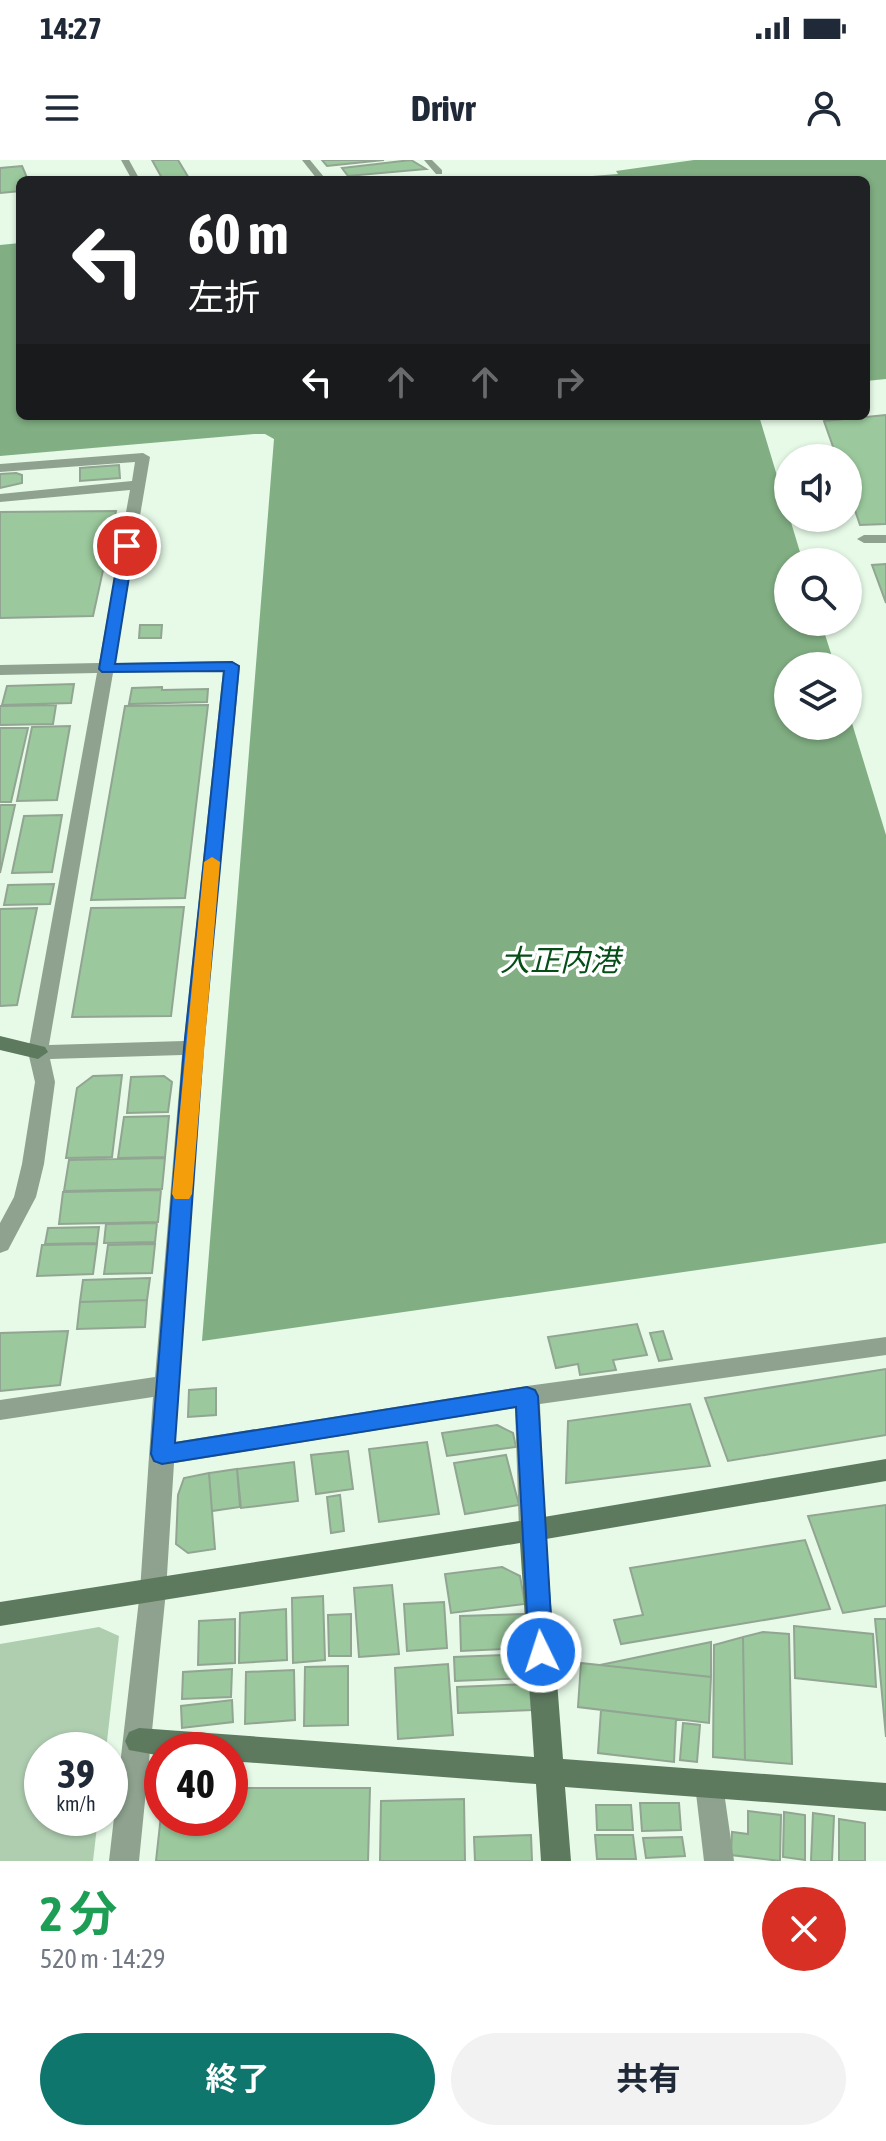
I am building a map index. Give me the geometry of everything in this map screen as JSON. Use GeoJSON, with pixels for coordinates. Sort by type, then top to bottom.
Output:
{"type":"FeatureCollection","features":[{"type":"Feature","properties":{"kind":"street"},"geometry":{"type":"LineString","coordinates":[[0,468],[143,457],[38,1052],[45,1082],[33,1164],[25,1197],[0,1244]]}},
{"type":"Feature","properties":{"kind":"street"},"geometry":{"type":"LineString","coordinates":[[36,465],[38,494]]}},
{"type":"Feature","properties":{"kind":"street"},"geometry":{"type":"LineString","coordinates":[[0,498],[137,485]]}},
{"type":"Feature","properties":{"kind":"street"},"geometry":{"type":"LineString","coordinates":[[864,539],[886,539]]}},
{"type":"Feature","properties":{"kind":"street"},"geometry":{"type":"LineString","coordinates":[[0,670],[232,666],[193,1048],[153,1591],[124,1861]]}},
{"type":"Feature","properties":{"kind":"street"},"geometry":{"type":"LineString","coordinates":[[0,1043],[38,1052],[193,1048]]}},
{"type":"Feature","properties":{"kind":"street"},"geometry":{"type":"LineString","coordinates":[[162,1454],[527,1396],[886,1346]]}},
{"type":"Feature","properties":{"kind":"street"},"geometry":{"type":"LineString","coordinates":[[0,1410],[166,1385]]}},
{"type":"Feature","properties":{"kind":"street"},"geometry":{"type":"LineString","coordinates":[[527,1396],[532,1530],[556,1861]]}},
{"type":"Feature","properties":{"kind":"street"},"geometry":{"type":"LineString","coordinates":[[0,1614],[532,1530],[886,1470]]}},
{"type":"Feature","properties":{"kind":"street"},"geometry":{"type":"LineString","coordinates":[[139,1741],[886,1797]]}},
{"type":"Feature","properties":{"kind":"street"},"geometry":{"type":"LineString","coordinates":[[709,1785],[719,1861]]}},
{"type":"Feature","properties":{"kind":"lane"},"geometry":{"type":"LineString","coordinates":[[306,160],[319,176]]}},
{"type":"Feature","properties":{"kind":"lane"},"geometry":{"type":"LineString","coordinates":[[428,160],[439,172]]}},
{"type":"Feature","properties":{"kind":"shaded area"},"geometry":{"type":"Polygon","coordinates":[[[99,1627],[119,1636],[108,1732],[24,1732],[24,1836],[96,1836],[93,1861],[0,1861],[0,1644],[99,1627]]]}},
{"type":"Feature","properties":{"kind":"water"},"geometry":{"type":"Polygon","coordinates":[[[694,160],[886,160],[886,379],[870,381],[870,176],[592,176],[618,174],[616,171],[694,160]]]}},
{"type":"Feature","properties":{"kind":"water","name":"大正内港"},"geometry":{"type":"Polygon","coordinates":[[[16,243],[16,420],[760,420],[774,466],[774,532],[794,532],[799,548],[774,548],[774,636],[825,636],[831,652],[774,652],[774,740],[857,740],[886,835],[886,1243],[202,1341],[274,439],[265,434],[254,434],[0,456],[0,245],[16,243]]]}},
{"type":"Feature","properties":{"kind":"building"},"geometry":{"type":"Polygon","coordinates":[[[152,160],[178,160],[188,176],[161,176],[152,160]]]}},
{"type":"Feature","properties":{"kind":"building"},"geometry":{"type":"Polygon","coordinates":[[[322,160],[384,160],[327,166],[322,160]]]}},
{"type":"Feature","properties":{"kind":"building"},"geometry":{"type":"Polygon","coordinates":[[[411,160],[426,169],[348,176],[342,168],[411,160]]]}},
{"type":"Feature","properties":{"kind":"building"},"geometry":{"type":"Polygon","coordinates":[[[22,166],[26,176],[16,176],[16,191],[0,193],[0,168],[22,166]]]}},
{"type":"Feature","properties":{"kind":"building"},"geometry":{"type":"Polygon","coordinates":[[[886,415],[886,524],[862,525],[862,444],[832,444],[824,421],[870,420],[870,417],[886,415]]]}},
{"type":"Feature","properties":{"kind":"building"},"geometry":{"type":"Polygon","coordinates":[[[119,465],[120,478],[80,481],[80,468],[119,465]]]}},
{"type":"Feature","properties":{"kind":"building"},"geometry":{"type":"Polygon","coordinates":[[[0,474],[22,475],[22,483],[0,488],[0,474]]]}},
{"type":"Feature","properties":{"kind":"building"},"geometry":{"type":"Polygon","coordinates":[[[116,511],[93,616],[0,618],[0,512],[116,511]]]}},
{"type":"Feature","properties":{"kind":"building"},"geometry":{"type":"Polygon","coordinates":[[[886,564],[886,603],[872,565],[886,564]]]}},
{"type":"Feature","properties":{"kind":"building"},"geometry":{"type":"Polygon","coordinates":[[[140,625],[162,625],[161,638],[139,638],[140,625]]]}},
{"type":"Feature","properties":{"kind":"building"},"geometry":{"type":"Polygon","coordinates":[[[74,684],[71,703],[2,705],[7,686],[74,684]]]}},
{"type":"Feature","properties":{"kind":"building"},"geometry":{"type":"Polygon","coordinates":[[[162,687],[162,690],[208,689],[207,702],[129,704],[132,688],[162,687]]]}},
{"type":"Feature","properties":{"kind":"building"},"geometry":{"type":"Polygon","coordinates":[[[56,705],[53,724],[0,725],[0,706],[56,705]]]}},
{"type":"Feature","properties":{"kind":"building"},"geometry":{"type":"Polygon","coordinates":[[[208,705],[185,898],[91,900],[125,706],[208,705]]]}},
{"type":"Feature","properties":{"kind":"building"},"geometry":{"type":"Polygon","coordinates":[[[70,726],[57,800],[17,801],[32,727],[70,726]]]}},
{"type":"Feature","properties":{"kind":"building"},"geometry":{"type":"Polygon","coordinates":[[[0,728],[28,728],[11,802],[0,802],[0,728]]]}},
{"type":"Feature","properties":{"kind":"building"},"geometry":{"type":"Polygon","coordinates":[[[0,805],[15,805],[0,873],[0,805]]]}},
{"type":"Feature","properties":{"kind":"building"},"geometry":{"type":"Polygon","coordinates":[[[62,815],[52,872],[12,873],[24,816],[62,815]]]}},
{"type":"Feature","properties":{"kind":"building"},"geometry":{"type":"Polygon","coordinates":[[[54,884],[50,904],[4,905],[8,885],[54,884]]]}},
{"type":"Feature","properties":{"kind":"building"},"geometry":{"type":"Polygon","coordinates":[[[184,907],[171,1016],[72,1017],[91,908],[184,907]]]}},
{"type":"Feature","properties":{"kind":"building"},"geometry":{"type":"Polygon","coordinates":[[[37,908],[17,1005],[0,1006],[0,909],[37,908]]]}},
{"type":"Feature","properties":{"kind":"building"},"geometry":{"type":"Polygon","coordinates":[[[122,1075],[112,1157],[66,1158],[77,1088],[93,1076],[122,1075]]]}},
{"type":"Feature","properties":{"kind":"building"},"geometry":{"type":"Polygon","coordinates":[[[164,1076],[172,1082],[168,1112],[127,1113],[131,1077],[164,1076]]]}},
{"type":"Feature","properties":{"kind":"building"},"geometry":{"type":"Polygon","coordinates":[[[169,1116],[165,1157],[118,1158],[124,1117],[169,1116]]]}},
{"type":"Feature","properties":{"kind":"building"},"geometry":{"type":"Polygon","coordinates":[[[165,1158],[162,1189],[64,1191],[69,1160],[165,1158]]]}},
{"type":"Feature","properties":{"kind":"building"},"geometry":{"type":"Polygon","coordinates":[[[161,1190],[158,1222],[59,1224],[63,1192],[161,1190]]]}},
{"type":"Feature","properties":{"kind":"building"},"geometry":{"type":"Polygon","coordinates":[[[157,1223],[155,1242],[104,1243],[106,1224],[157,1223]]]}},
{"type":"Feature","properties":{"kind":"building"},"geometry":{"type":"Polygon","coordinates":[[[99,1227],[97,1243],[45,1244],[48,1228],[99,1227]]]}},
{"type":"Feature","properties":{"kind":"building"},"geometry":{"type":"Polygon","coordinates":[[[97,1244],[93,1274],[37,1276],[42,1245],[97,1244]]]}},
{"type":"Feature","properties":{"kind":"building"},"geometry":{"type":"Polygon","coordinates":[[[155,1244],[152,1273],[104,1274],[108,1245],[155,1244]]]}},
{"type":"Feature","properties":{"kind":"building"},"geometry":{"type":"Polygon","coordinates":[[[150,1278],[147,1300],[80,1302],[83,1280],[150,1278]]]}},
{"type":"Feature","properties":{"kind":"building"},"geometry":{"type":"Polygon","coordinates":[[[147,1300],[145,1327],[77,1329],[80,1302],[147,1300]]]}},
{"type":"Feature","properties":{"kind":"building"},"geometry":{"type":"Polygon","coordinates":[[[637,1324],[647,1355],[613,1360],[616,1370],[580,1375],[578,1364],[556,1368],[548,1337],[637,1324]]]}},
{"type":"Feature","properties":{"kind":"building"},"geometry":{"type":"Polygon","coordinates":[[[68,1331],[60,1385],[0,1391],[0,1333],[68,1331]]]}},
{"type":"Feature","properties":{"kind":"building"},"geometry":{"type":"Polygon","coordinates":[[[663,1331],[672,1359],[659,1361],[650,1333],[663,1331]]]}},
{"type":"Feature","properties":{"kind":"building"},"geometry":{"type":"Polygon","coordinates":[[[886,1369],[886,1435],[728,1461],[705,1398],[886,1369]]]}},
{"type":"Feature","properties":{"kind":"building"},"geometry":{"type":"Polygon","coordinates":[[[216,1388],[216,1415],[188,1417],[189,1390],[216,1388]]]}},
{"type":"Feature","properties":{"kind":"building"},"geometry":{"type":"Polygon","coordinates":[[[690,1404],[710,1466],[566,1483],[568,1421],[690,1404]]]}},
{"type":"Feature","properties":{"kind":"building"},"geometry":{"type":"Polygon","coordinates":[[[497,1425],[513,1433],[516,1447],[447,1456],[442,1433],[497,1425]]]}},
{"type":"Feature","properties":{"kind":"building"},"geometry":{"type":"Polygon","coordinates":[[[427,1442],[439,1514],[379,1522],[369,1449],[427,1442]]]}},
{"type":"Feature","properties":{"kind":"building"},"geometry":{"type":"Polygon","coordinates":[[[348,1451],[353,1489],[316,1494],[311,1455],[348,1451]]]}},
{"type":"Feature","properties":{"kind":"building"},"geometry":{"type":"Polygon","coordinates":[[[506,1455],[519,1505],[465,1514],[454,1463],[506,1455]]]}},
{"type":"Feature","properties":{"kind":"building"},"geometry":{"type":"Polygon","coordinates":[[[294,1462],[298,1501],[241,1508],[237,1469],[294,1462]]]}},
{"type":"Feature","properties":{"kind":"building"},"geometry":{"type":"Polygon","coordinates":[[[237,1469],[240,1507],[212,1511],[209,1473],[237,1469]]]}},
{"type":"Feature","properties":{"kind":"building"},"geometry":{"type":"Polygon","coordinates":[[[209,1473],[215,1549],[188,1553],[176,1544],[178,1495],[184,1478],[209,1473]]]}},
{"type":"Feature","properties":{"kind":"building"},"geometry":{"type":"Polygon","coordinates":[[[340,1495],[344,1531],[331,1533],[327,1497],[340,1495]]]}},
{"type":"Feature","properties":{"kind":"building"},"geometry":{"type":"Polygon","coordinates":[[[886,1505],[886,1606],[843,1613],[808,1516],[886,1505]]]}},
{"type":"Feature","properties":{"kind":"building"},"geometry":{"type":"Polygon","coordinates":[[[805,1540],[830,1609],[621,1644],[614,1620],[643,1615],[630,1568],[805,1540]]]}},
{"type":"Feature","properties":{"kind":"building"},"geometry":{"type":"Polygon","coordinates":[[[502,1567],[520,1576],[525,1604],[451,1613],[445,1574],[502,1567]]]}},
{"type":"Feature","properties":{"kind":"building"},"geometry":{"type":"Polygon","coordinates":[[[392,1585],[399,1654],[359,1657],[354,1588],[392,1585]]]}},
{"type":"Feature","properties":{"kind":"building"},"geometry":{"type":"Polygon","coordinates":[[[323,1596],[325,1660],[293,1663],[292,1598],[323,1596]]]}},
{"type":"Feature","properties":{"kind":"building"},"geometry":{"type":"Polygon","coordinates":[[[444,1602],[447,1648],[407,1651],[404,1604],[444,1602]]]}},
{"type":"Feature","properties":{"kind":"building"},"geometry":{"type":"Polygon","coordinates":[[[286,1609],[287,1660],[239,1663],[240,1613],[286,1609]]]}},
{"type":"Feature","properties":{"kind":"building"},"geometry":{"type":"Polygon","coordinates":[[[351,1614],[351,1656],[329,1656],[328,1615],[351,1614]]]}},
{"type":"Feature","properties":{"kind":"building"},"geometry":{"type":"Polygon","coordinates":[[[526,1614],[529,1648],[461,1651],[460,1616],[526,1614]]]}},
{"type":"Feature","properties":{"kind":"building"},"geometry":{"type":"Polygon","coordinates":[[[235,1619],[235,1663],[198,1665],[199,1621],[235,1619]]]}},
{"type":"Feature","properties":{"kind":"building"},"geometry":{"type":"Polygon","coordinates":[[[875,1619],[886,1619],[886,1737],[875,1619]]]}},
{"type":"Feature","properties":{"kind":"building"},"geometry":{"type":"Polygon","coordinates":[[[794,1626],[873,1634],[876,1687],[795,1678],[794,1626]]]}},
{"type":"Feature","properties":{"kind":"building"},"geometry":{"type":"Polygon","coordinates":[[[763,1632],[789,1634],[792,1764],[745,1760],[743,1637],[763,1632]]]}},
{"type":"Feature","properties":{"kind":"building"},"geometry":{"type":"Polygon","coordinates":[[[743,1637],[745,1760],[713,1757],[714,1645],[743,1637]]]}},
{"type":"Feature","properties":{"kind":"building"},"geometry":{"type":"Polygon","coordinates":[[[711,1642],[711,1677],[600,1665],[711,1642]]]}},
{"type":"Feature","properties":{"kind":"building"},"geometry":{"type":"Polygon","coordinates":[[[526,1654],[528,1678],[455,1681],[454,1657],[526,1654]]]}},
{"type":"Feature","properties":{"kind":"building"},"geometry":{"type":"Polygon","coordinates":[[[581,1663],[711,1677],[709,1723],[578,1707],[581,1663]]]}},
{"type":"Feature","properties":{"kind":"building"},"geometry":{"type":"Polygon","coordinates":[[[448,1664],[453,1735],[398,1739],[395,1668],[448,1664]]]}},
{"type":"Feature","properties":{"kind":"building"},"geometry":{"type":"Polygon","coordinates":[[[348,1666],[348,1725],[304,1726],[305,1667],[348,1666]]]}},
{"type":"Feature","properties":{"kind":"building"},"geometry":{"type":"Polygon","coordinates":[[[232,1669],[231,1697],[182,1699],[183,1672],[232,1669]]]}},
{"type":"Feature","properties":{"kind":"building"},"geometry":{"type":"Polygon","coordinates":[[[294,1670],[295,1720],[245,1724],[246,1672],[294,1670]]]}},
{"type":"Feature","properties":{"kind":"building"},"geometry":{"type":"Polygon","coordinates":[[[529,1684],[532,1710],[458,1713],[457,1687],[529,1684]]]}},
{"type":"Feature","properties":{"kind":"building"},"geometry":{"type":"Polygon","coordinates":[[[232,1700],[233,1722],[182,1728],[181,1706],[232,1700]]]}},
{"type":"Feature","properties":{"kind":"building"},"geometry":{"type":"Polygon","coordinates":[[[601,1710],[676,1719],[674,1762],[598,1753],[601,1710]]]}},
{"type":"Feature","properties":{"kind":"building"},"geometry":{"type":"Polygon","coordinates":[[[683,1723],[700,1725],[697,1762],[680,1760],[683,1723]]]}},
{"type":"Feature","properties":{"kind":"building"},"geometry":{"type":"Polygon","coordinates":[[[248,1788],[370,1788],[368,1861],[156,1861],[159,1836],[248,1836],[248,1788]]]}},
{"type":"Feature","properties":{"kind":"building"},"geometry":{"type":"Polygon","coordinates":[[[464,1799],[465,1861],[380,1861],[381,1801],[464,1799]]]}},
{"type":"Feature","properties":{"kind":"building"},"geometry":{"type":"Polygon","coordinates":[[[640,1803],[679,1803],[681,1830],[642,1831],[640,1803]]]}},
{"type":"Feature","properties":{"kind":"building"},"geometry":{"type":"Polygon","coordinates":[[[596,1805],[631,1805],[633,1830],[597,1830],[596,1805]]]}},
{"type":"Feature","properties":{"kind":"building"},"geometry":{"type":"Polygon","coordinates":[[[748,1811],[781,1815],[780,1861],[731,1855],[732,1832],[748,1834],[748,1811]]]}},
{"type":"Feature","properties":{"kind":"building"},"geometry":{"type":"Polygon","coordinates":[[[784,1812],[805,1815],[805,1860],[783,1857],[784,1812]]]}},
{"type":"Feature","properties":{"kind":"building"},"geometry":{"type":"Polygon","coordinates":[[[813,1813],[834,1816],[832,1861],[811,1861],[813,1813]]]}},
{"type":"Feature","properties":{"kind":"building"},"geometry":{"type":"Polygon","coordinates":[[[839,1819],[865,1823],[865,1861],[839,1861],[839,1819]]]}},
{"type":"Feature","properties":{"kind":"building"},"geometry":{"type":"Polygon","coordinates":[[[531,1835],[532,1861],[475,1861],[474,1837],[531,1835]]]}},
{"type":"Feature","properties":{"kind":"building"},"geometry":{"type":"Polygon","coordinates":[[[595,1835],[633,1835],[636,1859],[597,1859],[595,1835]]]}},
{"type":"Feature","properties":{"kind":"building"},"geometry":{"type":"Polygon","coordinates":[[[682,1837],[685,1856],[646,1858],[643,1838],[682,1837]]]}},
{"type":"Feature","properties":{"kind":"slow traffic"},"geometry":{"type":"LineString","coordinates":[[182,1194],[212,862]]}},
{"type":"Feature","properties":{"kind":"route"},"geometry":{"type":"LineString","coordinates":[[127,546],[107,669],[232,666],[193,1048],[162,1454],[527,1396],[541,1652]]}}]}
